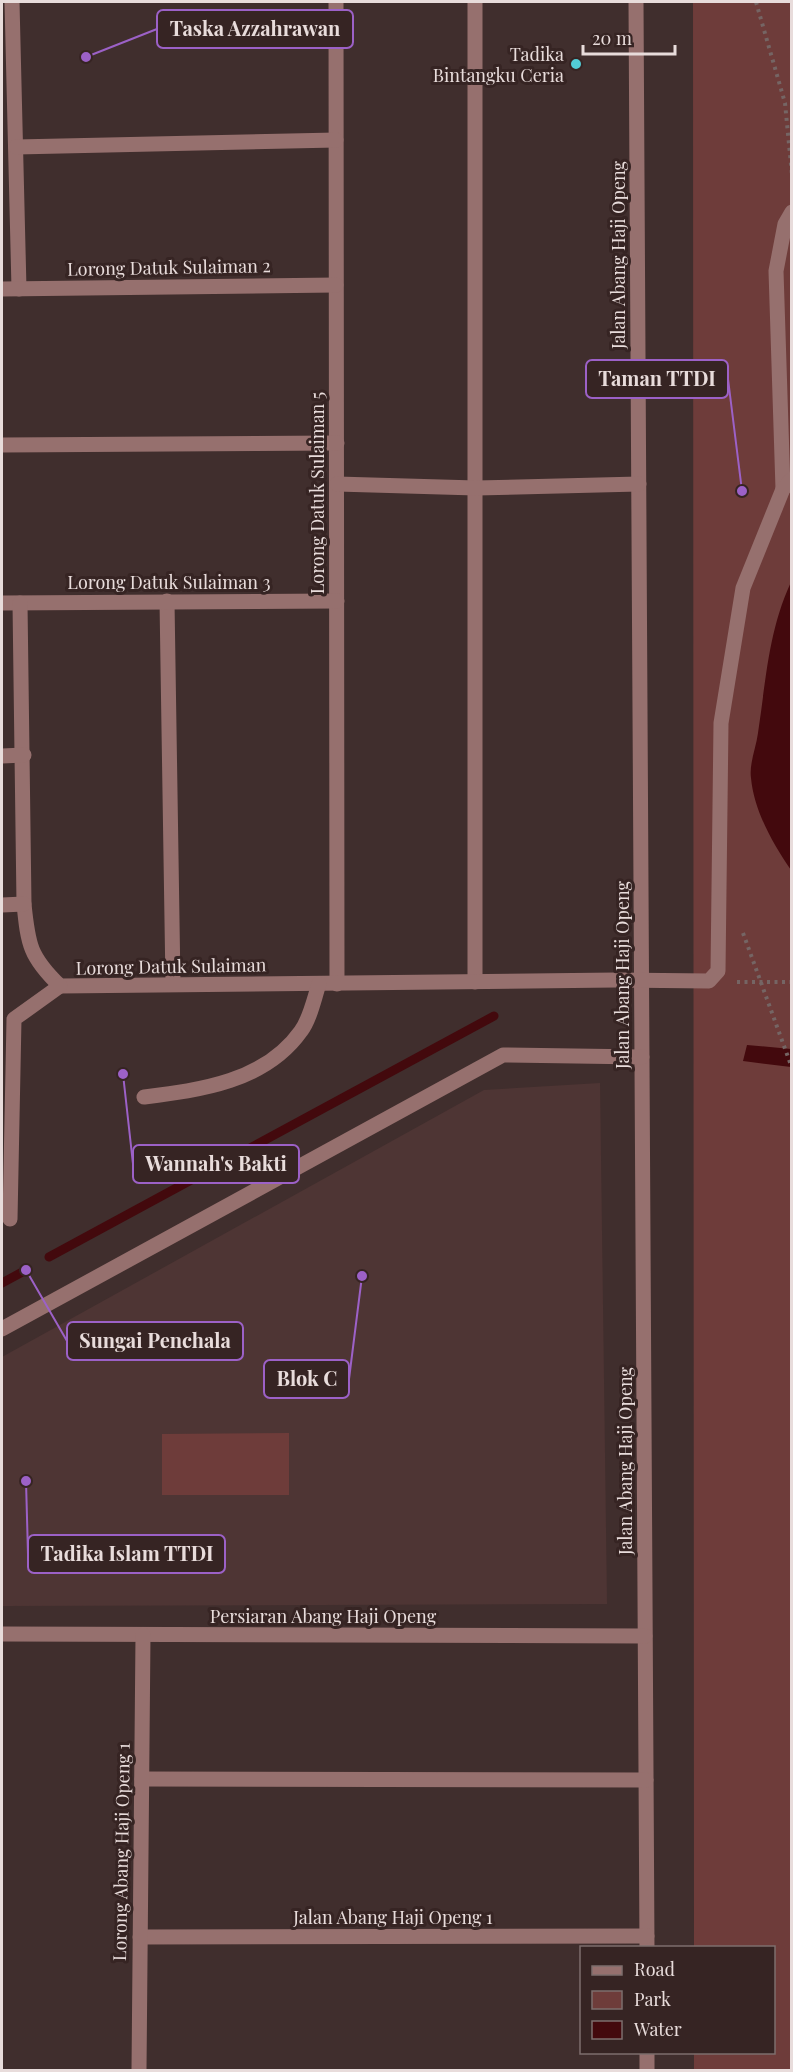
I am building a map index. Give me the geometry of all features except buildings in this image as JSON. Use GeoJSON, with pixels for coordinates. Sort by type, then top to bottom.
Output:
{"type":"FeatureCollection","features":[{"type":"Feature","properties":{"kind":"street"},"geometry":{"type":"LineString","coordinates":[[12,2],[19,289]]}},
{"type":"Feature","properties":{"kind":"street","name":"Lorong Datuk Sulaiman 5"},"geometry":{"type":"LineString","coordinates":[[336,2],[337,984]]}},
{"type":"Feature","properties":{"kind":"street"},"geometry":{"type":"LineString","coordinates":[[475,2],[475,982]]}},
{"type":"Feature","properties":{"kind":"street","name":"Jalan Abang Haji Openg"},"geometry":{"type":"LineString","coordinates":[[636,2],[647,1942]]}},
{"type":"Feature","properties":{"kind":"street"},"geometry":{"type":"LineString","coordinates":[[16,147],[336,140]]}},
{"type":"Feature","properties":{"kind":"street"},"geometry":{"type":"LineString","coordinates":[[787,484],[776,272],[785,224],[792,212]]}},
{"type":"Feature","properties":{"kind":"street","name":"Lorong Datuk Sulaiman 2"},"geometry":{"type":"LineString","coordinates":[[2,289],[336,285]]}},
{"type":"Feature","properties":{"kind":"street"},"geometry":{"type":"LineString","coordinates":[[2,445],[337,443]]}},
{"type":"Feature","properties":{"kind":"street"},"geometry":{"type":"LineString","coordinates":[[337,484],[476,488],[639,484]]}},
{"type":"Feature","properties":{"kind":"street","name":"Lorong Datuk Sulaiman"},"geometry":{"type":"LineString","coordinates":[[20,603],[24,755],[24,904],[28,942],[41,968],[60,987],[172,984],[709,981],[718,971],[721,723],[743,588],[787,484]]}},
{"type":"Feature","properties":{"kind":"street"},"geometry":{"type":"LineString","coordinates":[[167,601],[172,984]]}},
{"type":"Feature","properties":{"kind":"street","name":"Lorong Datuk Sulaiman 3"},"geometry":{"type":"LineString","coordinates":[[2,603],[337,601]]}},
{"type":"Feature","properties":{"kind":"street"},"geometry":{"type":"LineString","coordinates":[[2,756],[24,755]]}},
{"type":"Feature","properties":{"kind":"street"},"geometry":{"type":"LineString","coordinates":[[2,904],[24,904]]}},
{"type":"Feature","properties":{"kind":"street"},"geometry":{"type":"LineString","coordinates":[[144,1097],[196,1091],[219,1085],[268,1064],[302,1031],[320,984]]}},
{"type":"Feature","properties":{"kind":"street"},"geometry":{"type":"LineString","coordinates":[[10,1219],[15,1019],[60,987]]}},
{"type":"Feature","properties":{"kind":"street"},"geometry":{"type":"LineString","coordinates":[[2,1329],[504,1055],[642,1057]]}},
{"type":"Feature","properties":{"kind":"street","name":"Persiaran Abang Haji Openg"},"geometry":{"type":"LineString","coordinates":[[2,1634],[645,1636]]}},
{"type":"Feature","properties":{"kind":"street","name":"Lorong Abang Haji Openg 1"},"geometry":{"type":"LineString","coordinates":[[139,2070],[143,1635]]}},
{"type":"Feature","properties":{"kind":"street"},"geometry":{"type":"LineString","coordinates":[[142,1779],[646,1780]]}},
{"type":"Feature","properties":{"kind":"street","name":"Jalan Abang Haji Openg 1"},"geometry":{"type":"LineString","coordinates":[[140,1937],[647,1942]]}},
{"type":"Feature","properties":{"kind":"street"},"geometry":{"type":"LineString","coordinates":[[647,2054],[647,2070]]}},
{"type":"Feature","properties":{"kind":"path"},"geometry":{"type":"LineString","coordinates":[[756,2],[785,103],[792,176]]}},
{"type":"Feature","properties":{"kind":"path"},"geometry":{"type":"LineString","coordinates":[[741,926],[792,1068]]}},
{"type":"Feature","properties":{"kind":"path"},"geometry":{"type":"LineString","coordinates":[[732,982],[792,982]]}},
{"type":"Feature","properties":{"kind":"shaded area"},"geometry":{"type":"Polygon","coordinates":[[[600,1083],[607,1604],[2,1606],[2,1357],[484,1090],[600,1083]]]}},
{"type":"Feature","properties":{"kind":"green space"},"geometry":{"type":"Polygon","coordinates":[[[693,2],[792,2],[791,2070],[694,2070],[694,2054],[775,2054],[775,1946],[694,1946],[693,2]]]}},
{"type":"Feature","properties":{"kind":"green space"},"geometry":{"type":"Polygon","coordinates":[[[289,1433],[289,1495],[162,1495],[162,1434],[289,1433]]]}},
{"type":"Feature","properties":{"kind":"water"},"geometry":{"type":"Polygon","coordinates":[[[791,582],[792,870],[765,827],[756,803],[751,773],[773,638],[777,619],[791,582]]]}},
{"type":"Feature","properties":{"kind":"water"},"geometry":{"type":"Polygon","coordinates":[[[747,1045],[791,1049],[791,1067],[743,1061],[747,1045]]]}},
{"type":"Feature","properties":{"kind":"waterway"},"geometry":{"type":"LineString","coordinates":[[49,1257],[494,1016]]}},
{"type":"Feature","properties":{"kind":"waterway"},"geometry":{"type":"LineString","coordinates":[[2,1283],[26,1270]]}},
{"type":"Feature","properties":{"kind":"place","name":"Taska Azzahrawan"},"geometry":{"type":"Point","coordinates":[86,57]}},
{"type":"Feature","properties":{"kind":"place","name":"Tadika Bintangku Ceria"},"geometry":{"type":"Point","coordinates":[576,64]}},
{"type":"Feature","properties":{"kind":"place","name":"Taman TTDI"},"geometry":{"type":"Point","coordinates":[742,491]}},
{"type":"Feature","properties":{"kind":"place","name":"Wannah's Bakti"},"geometry":{"type":"Point","coordinates":[123,1074]}},
{"type":"Feature","properties":{"kind":"place","name":"Sungai Penchala"},"geometry":{"type":"Point","coordinates":[26,1270]}},
{"type":"Feature","properties":{"kind":"place","name":"Blok C"},"geometry":{"type":"Point","coordinates":[362,1276]}},
{"type":"Feature","properties":{"kind":"place","name":"Tadika Islam TTDI"},"geometry":{"type":"Point","coordinates":[26,1481]}}]}
